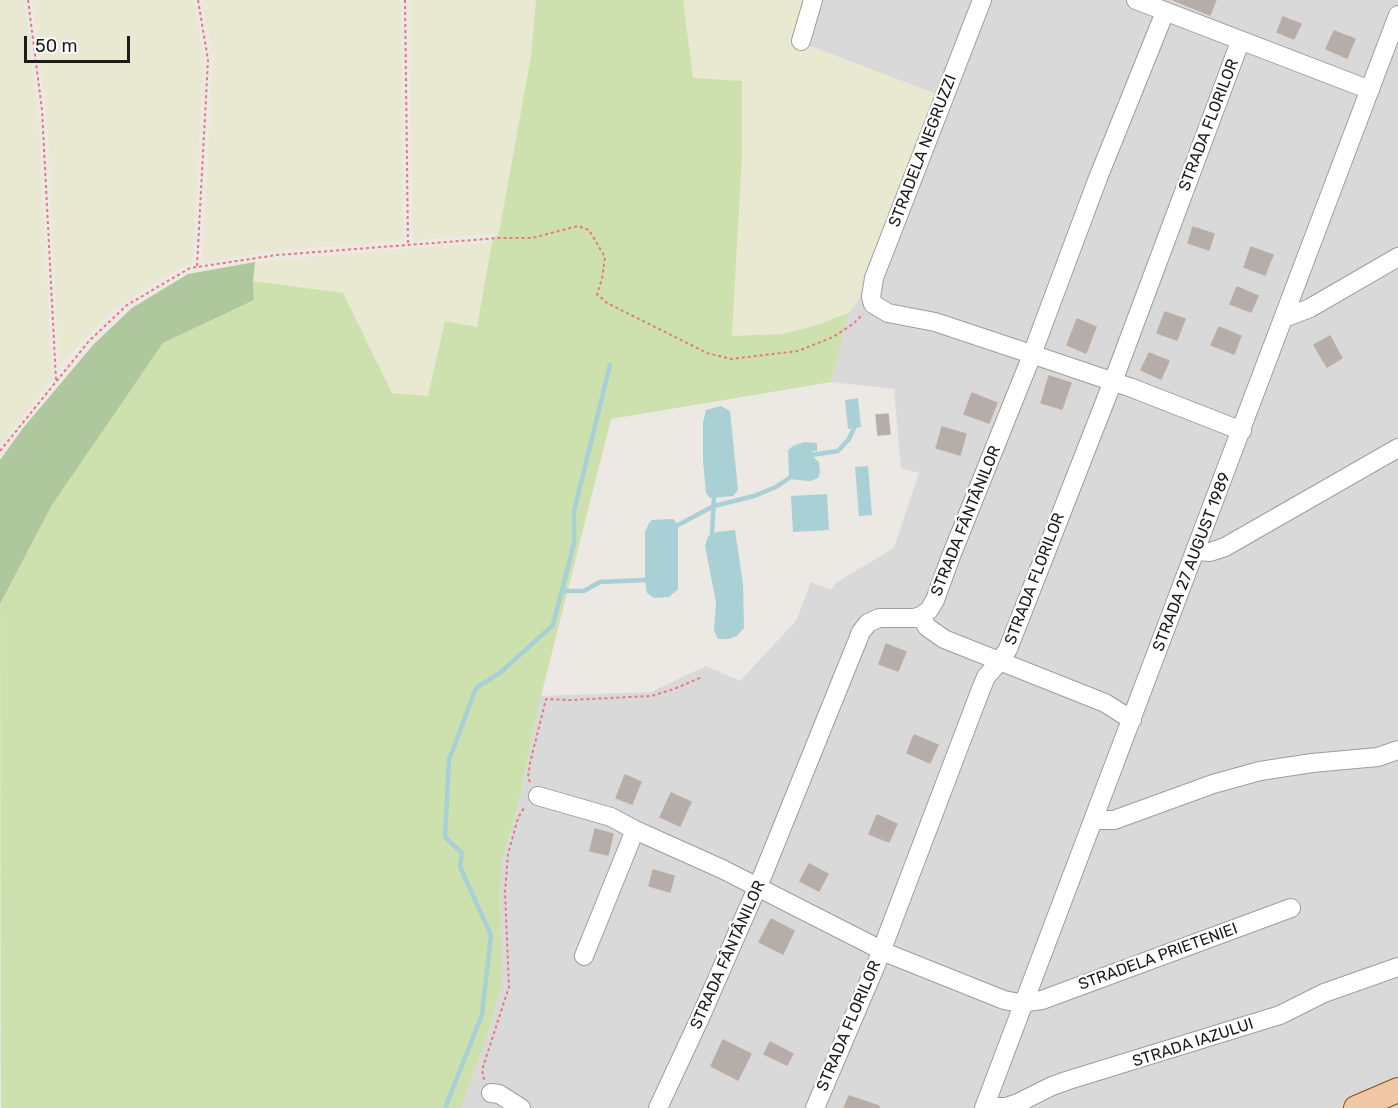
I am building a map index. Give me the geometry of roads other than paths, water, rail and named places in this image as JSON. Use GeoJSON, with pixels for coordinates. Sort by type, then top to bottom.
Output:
{"type":"FeatureCollection","features":[{"type":"Feature","properties":{"kind":"main road"},"geometry":{"type":"LineString","coordinates":[[1356,1108],[1398,1090]]}},
{"type":"Feature","properties":{"kind":"street"},"geometry":{"type":"LineString","coordinates":[[801,41],[813,0]]}},
{"type":"Feature","properties":{"kind":"street","name":"STRADELA NEGRUZZI"},"geometry":{"type":"LineString","coordinates":[[982,0],[874,278],[871,297],[873,304],[888,313],[935,322],[1032,355]]}},
{"type":"Feature","properties":{"kind":"street"},"geometry":{"type":"LineString","coordinates":[[1136,0],[1240,42],[1370,90]]}},
{"type":"Feature","properties":{"kind":"street","name":"STRADA FÂNTÂNILOR"},"geometry":{"type":"LineString","coordinates":[[657,1108],[700,1018],[757,887],[861,632],[868,623],[879,618],[921,616],[929,610],[935,600],[1032,355],[1098,178],[1165,12]]}},
{"type":"Feature","properties":{"kind":"street","name":"STRADA 27 AUGUST 1989"},"geometry":{"type":"LineString","coordinates":[[985,1107],[1398,15]]}},
{"type":"Feature","properties":{"kind":"street","name":"STRADA FLORILOR"},"geometry":{"type":"LineString","coordinates":[[815,1108],[881,951],[986,677],[1008,649],[1112,382],[1240,42]]}},
{"type":"Feature","properties":{"kind":"street"},"geometry":{"type":"LineString","coordinates":[[1284,318],[1310,308],[1398,257]]}},
{"type":"Feature","properties":{"kind":"street"},"geometry":{"type":"LineString","coordinates":[[1032,355],[1132,388],[1242,431]]}},
{"type":"Feature","properties":{"kind":"street"},"geometry":{"type":"LineString","coordinates":[[1196,551],[1209,552],[1225,547],[1398,448]]}},
{"type":"Feature","properties":{"kind":"street"},"geometry":{"type":"LineString","coordinates":[[921,616],[927,627],[935,634],[999,662],[1105,703],[1132,720]]}},
{"type":"Feature","properties":{"kind":"street"},"geometry":{"type":"LineString","coordinates":[[1094,820],[1114,820],[1213,784],[1260,771],[1369,758],[1398,750]]}},
{"type":"Feature","properties":{"kind":"street"},"geometry":{"type":"LineString","coordinates":[[538,796],[611,817],[723,869],[881,951],[1004,1000],[1024,1004]]}},
{"type":"Feature","properties":{"kind":"street"},"geometry":{"type":"LineString","coordinates":[[584,956],[635,830]]}},
{"type":"Feature","properties":{"kind":"street","name":"STRADELA PRIETENIEI"},"geometry":{"type":"LineString","coordinates":[[1024,1004],[1042,1000],[1291,908]]}},
{"type":"Feature","properties":{"kind":"street","name":"STRADA IAZULUI"},"geometry":{"type":"LineString","coordinates":[[985,1107],[1006,1107],[1069,1080],[1280,1015],[1324,993],[1398,967]]}},
{"type":"Feature","properties":{"kind":"street"},"geometry":{"type":"LineString","coordinates":[[491,1093],[499,1094],[521,1108]]}},
{"type":"Feature","properties":{"kind":"water"},"geometry":{"type":"Polygon","coordinates":[[[858,398],[861,427],[848,429],[845,400],[858,398]]]}},
{"type":"Feature","properties":{"kind":"water"},"geometry":{"type":"Polygon","coordinates":[[[721,406],[730,411],[738,490],[733,496],[710,498],[706,493],[703,461],[703,423],[706,410],[721,406]]]}},
{"type":"Feature","properties":{"kind":"water"},"geometry":{"type":"Polygon","coordinates":[[[804,442],[817,443],[817,451],[813,451],[811,455],[819,462],[818,478],[810,481],[789,479],[788,450],[804,442]]]}},
{"type":"Feature","properties":{"kind":"water"},"geometry":{"type":"Polygon","coordinates":[[[868,466],[872,515],[859,516],[855,467],[868,466]]]}},
{"type":"Feature","properties":{"kind":"water"},"geometry":{"type":"Polygon","coordinates":[[[827,494],[829,530],[793,532],[791,496],[827,494]]]}},
{"type":"Feature","properties":{"kind":"water"},"geometry":{"type":"Polygon","coordinates":[[[673,519],[678,524],[678,589],[669,597],[654,598],[647,593],[645,580],[645,532],[652,520],[673,519]]]}},
{"type":"Feature","properties":{"kind":"water"},"geometry":{"type":"Polygon","coordinates":[[[735,530],[743,584],[744,628],[737,636],[718,639],[714,631],[716,602],[705,546],[708,536],[717,532],[735,530]]]}},
{"type":"Feature","properties":{"kind":"waterway"},"geometry":{"type":"LineString","coordinates":[[445,1108],[482,1015],[491,935],[460,867],[462,853],[445,837],[449,760],[476,688],[501,672],[553,625],[574,543],[574,511],[610,365]]}},
{"type":"Feature","properties":{"kind":"waterway"},"geometry":{"type":"LineString","coordinates":[[808,459],[811,455],[838,451],[849,439],[854,428]]}},
{"type":"Feature","properties":{"kind":"waterway"},"geometry":{"type":"LineString","coordinates":[[674,527],[714,506],[754,496],[776,487],[792,476]]}},
{"type":"Feature","properties":{"kind":"waterway"},"geometry":{"type":"LineString","coordinates":[[712,534],[714,498]]}},
{"type":"Feature","properties":{"kind":"waterway"},"geometry":{"type":"LineString","coordinates":[[562,591],[584,591],[600,582],[649,578]]}}]}
